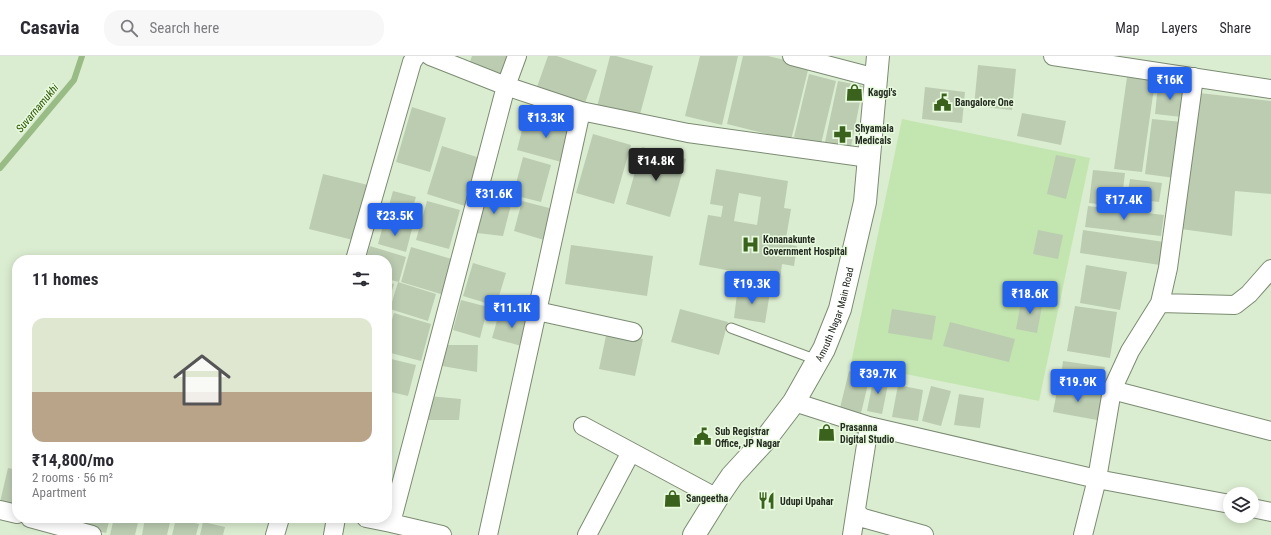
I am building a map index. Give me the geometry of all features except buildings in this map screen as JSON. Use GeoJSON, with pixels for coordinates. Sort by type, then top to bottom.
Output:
{"type":"FeatureCollection","features":[{"type":"Feature","properties":{"kind":"main road","name":"Amruth Nagar Main Road"},"geometry":{"type":"LineString","coordinates":[[694,535],[732,476],[765,440],[794,402],[824,349],[842,302],[846,278],[865,202],[878,56]]}},
{"type":"Feature","properties":{"kind":"street"},"geometry":{"type":"LineString","coordinates":[[356,255],[412,62],[416,56]]}},
{"type":"Feature","properties":{"kind":"street"},"geometry":{"type":"LineString","coordinates":[[430,56],[506,86],[581,110],[688,133],[869,158]]}},
{"type":"Feature","properties":{"kind":"street"},"geometry":{"type":"LineString","coordinates":[[392,519],[506,86],[517,56]]}},
{"type":"Feature","properties":{"kind":"street"},"geometry":{"type":"LineString","coordinates":[[792,56],[876,78]]}},
{"type":"Feature","properties":{"kind":"street"},"geometry":{"type":"LineString","coordinates":[[1053,56],[1271,89]]}},
{"type":"Feature","properties":{"kind":"street"},"geometry":{"type":"LineString","coordinates":[[1083,535],[1097,479],[1112,390],[1130,351],[1160,303],[1168,268],[1194,77]]}},
{"type":"Feature","properties":{"kind":"street"},"geometry":{"type":"LineString","coordinates":[[488,535],[581,110]]}},
{"type":"Feature","properties":{"kind":"street"},"geometry":{"type":"LineString","coordinates":[[1160,303],[1235,305],[1249,294],[1271,269]]}},
{"type":"Feature","properties":{"kind":"street"},"geometry":{"type":"LineString","coordinates":[[537,311],[633,332]]}},
{"type":"Feature","properties":{"kind":"street"},"geometry":{"type":"LineString","coordinates":[[1112,390],[1271,431]]}},
{"type":"Feature","properties":{"kind":"street"},"geometry":{"type":"LineString","coordinates":[[794,402],[869,426],[1097,479],[1223,503]]}},
{"type":"Feature","properties":{"kind":"street"},"geometry":{"type":"LineString","coordinates":[[582,426],[717,498]]}},
{"type":"Feature","properties":{"kind":"street"},"geometry":{"type":"LineString","coordinates":[[852,535],[869,426]]}},
{"type":"Feature","properties":{"kind":"street"},"geometry":{"type":"LineString","coordinates":[[587,535],[631,452]]}},
{"type":"Feature","properties":{"kind":"street"},"geometry":{"type":"LineString","coordinates":[[856,509],[858,514],[863,518],[924,535]]}},
{"type":"Feature","properties":{"kind":"street"},"geometry":{"type":"LineString","coordinates":[[1259,509],[1271,512]]}},
{"type":"Feature","properties":{"kind":"street"},"geometry":{"type":"LineString","coordinates":[[0,510],[12,513]]}},
{"type":"Feature","properties":{"kind":"street"},"geometry":{"type":"LineString","coordinates":[[48,523],[92,535]]}},
{"type":"Feature","properties":{"kind":"street"},"geometry":{"type":"LineString","coordinates":[[276,535],[279,523]]}},
{"type":"Feature","properties":{"kind":"street"},"geometry":{"type":"LineString","coordinates":[[333,535],[335,523]]}},
{"type":"Feature","properties":{"kind":"street"},"geometry":{"type":"LineString","coordinates":[[391,523],[442,535]]}},
{"type":"Feature","properties":{"kind":"lane"},"geometry":{"type":"LineString","coordinates":[[730,328],[818,361]]}},
{"type":"Feature","properties":{"kind":"green space"},"geometry":{"type":"Polygon","coordinates":[[[902,119],[1090,158],[1039,401],[851,363],[902,119]]]}},
{"type":"Feature","properties":{"kind":"waterway","name":"Suvarnamukhi"},"geometry":{"type":"LineString","coordinates":[[0,168],[74,80],[82,56]]}},
{"type":"Feature","properties":{"kind":"place","name":"Kaggi's"},"geometry":{"type":"Point","coordinates":[855,92]}},
{"type":"Feature","properties":{"kind":"place","name":"Bangalore One"},"geometry":{"type":"Point","coordinates":[942,102]}},
{"type":"Feature","properties":{"kind":"place","name":"Shyamala Medicals"},"geometry":{"type":"Point","coordinates":[842,134]}},
{"type":"Feature","properties":{"kind":"place","name":"Konanakunte Government Hospital"},"geometry":{"type":"Point","coordinates":[750,245]}},
{"type":"Feature","properties":{"kind":"place","name":"Prasanna Digital Studio"},"geometry":{"type":"Point","coordinates":[827,433]}},
{"type":"Feature","properties":{"kind":"place","name":"Sub Registrar Office, JP Nagar"},"geometry":{"type":"Point","coordinates":[702,437]}},
{"type":"Feature","properties":{"kind":"place","name":"Sangeetha"},"geometry":{"type":"Point","coordinates":[673,498]}},
{"type":"Feature","properties":{"kind":"place","name":"Udupi Upahar"},"geometry":{"type":"Point","coordinates":[767,501]}}]}
